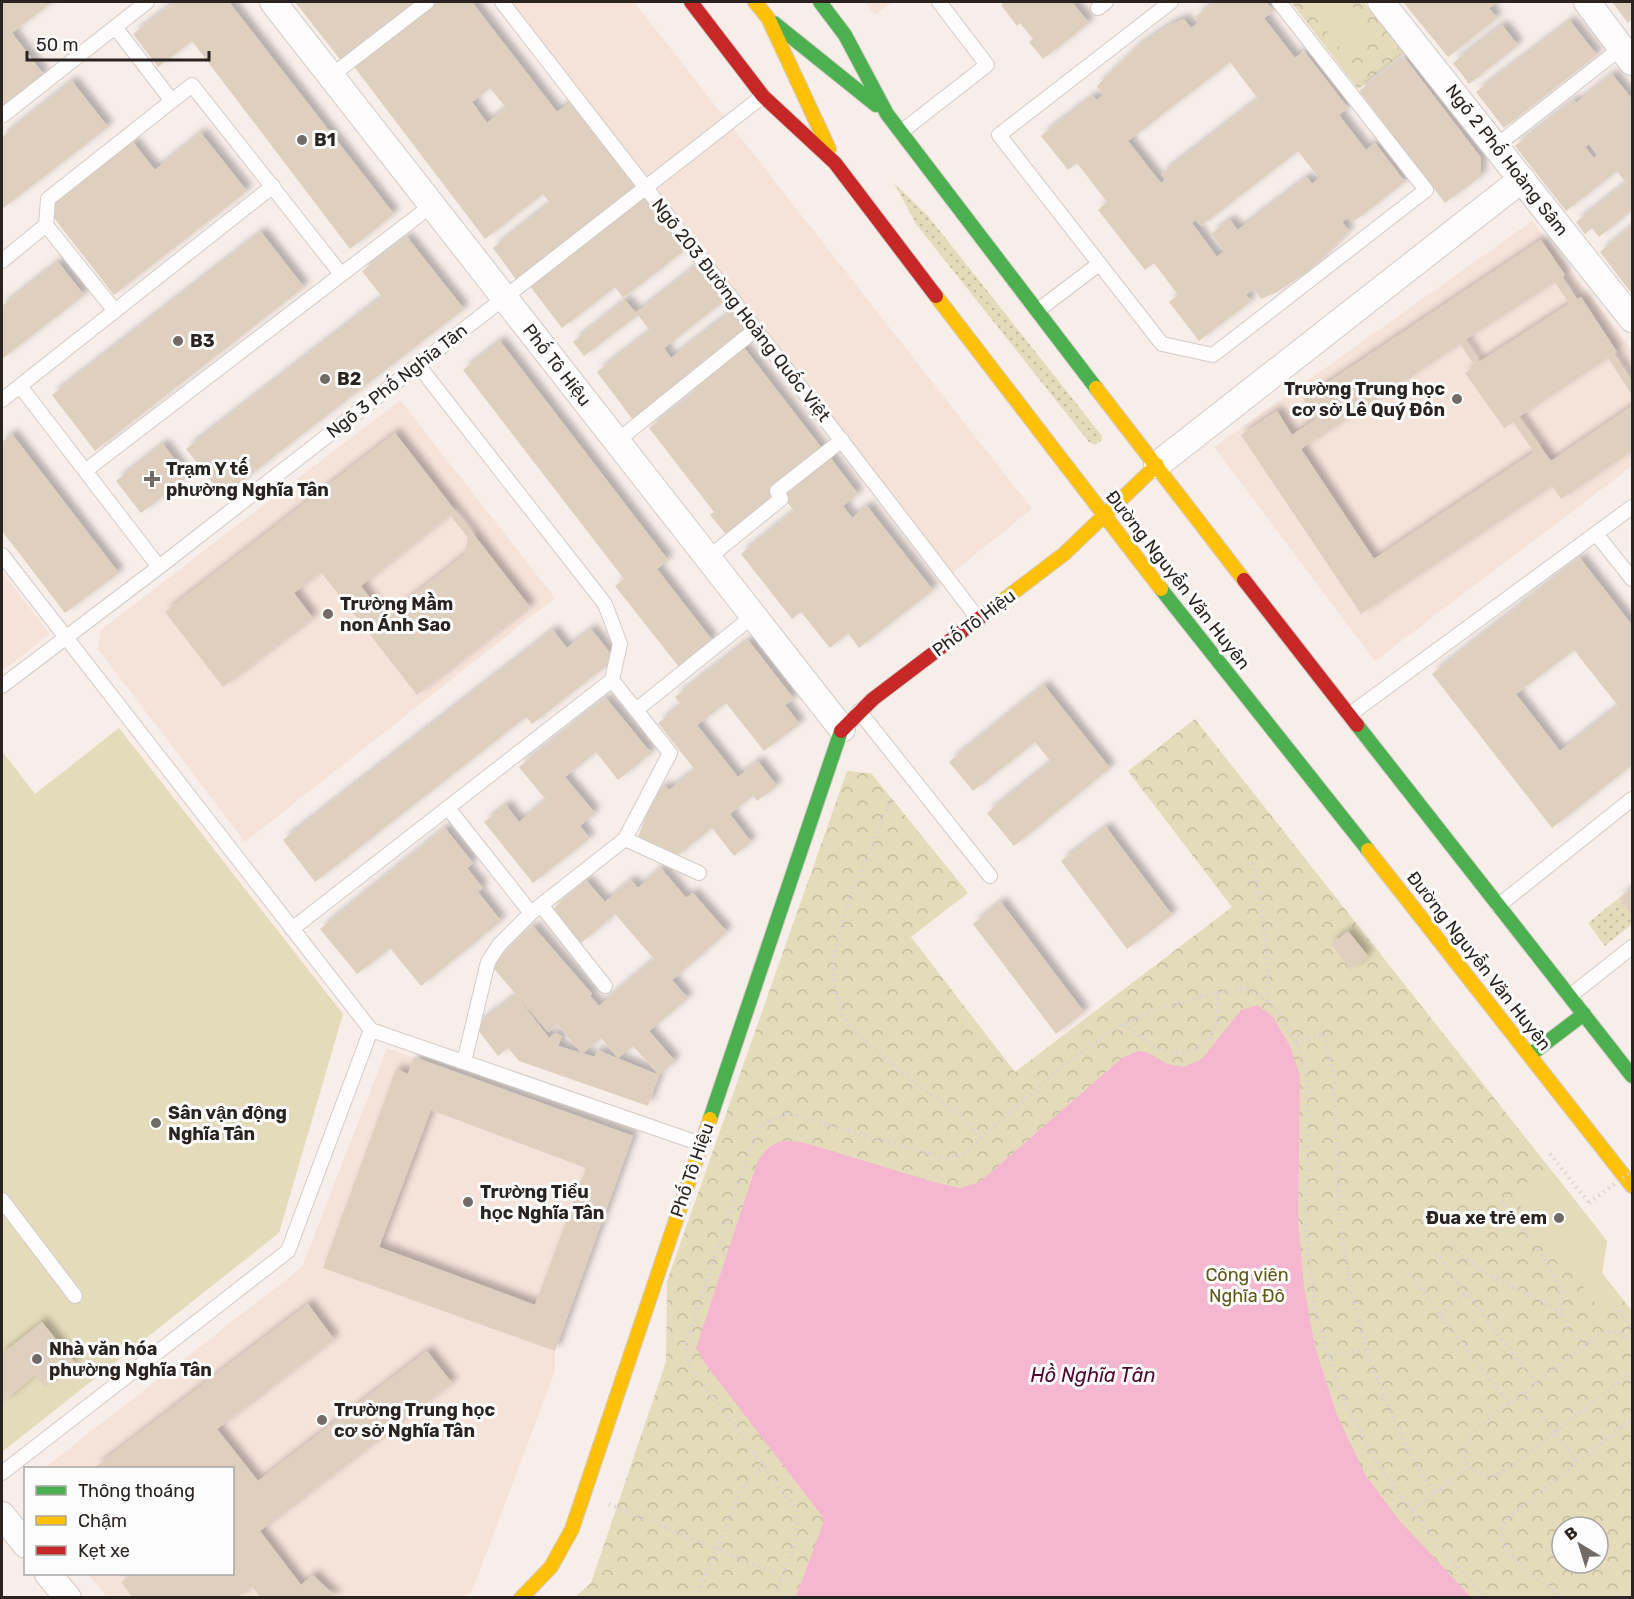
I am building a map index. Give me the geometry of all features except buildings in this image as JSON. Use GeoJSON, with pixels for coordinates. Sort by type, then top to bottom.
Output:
{"type":"FeatureCollection","features":[{"type":"Feature","properties":{"kind":"main road","name":"Đường Nguyễn Văn Huyên"},"geometry":{"type":"LineString","coordinates":[[690,2],[763,96],[836,163],[1104,516],[1632,1186]]}},
{"type":"Feature","properties":{"kind":"main road"},"geometry":{"type":"LineString","coordinates":[[754,2],[768,18],[887,114]]}},
{"type":"Feature","properties":{"kind":"main road"},"geometry":{"type":"LineString","coordinates":[[820,2],[845,35],[887,114],[1349,716],[1632,1076]]}},
{"type":"Feature","properties":{"kind":"main road"},"geometry":{"type":"LineString","coordinates":[[768,18],[836,163]]}},
{"type":"Feature","properties":{"kind":"main road","name":"Phố Tô Hiệu"},"geometry":{"type":"LineString","coordinates":[[521,1598],[543,1579],[565,1547],[701,1144],[850,720],[1064,554],[1157,465]]}},
{"type":"Feature","properties":{"kind":"main road"},"geometry":{"type":"LineString","coordinates":[[1530,1055],[1584,1014]]}},
{"type":"Feature","properties":{"kind":"street","name":"Phố Tô Hiệu"},"geometry":{"type":"LineString","coordinates":[[273,2],[753,616],[850,720]]}},
{"type":"Feature","properties":{"kind":"street","name":"Ngõ 2 Phố Hoàng Sâm"},"geometry":{"type":"LineString","coordinates":[[1381,2],[1632,319]]}},
{"type":"Feature","properties":{"kind":"street"},"geometry":{"type":"LineString","coordinates":[[1587,2],[1627,55]]}},
{"type":"Feature","properties":{"kind":"street"},"geometry":{"type":"LineString","coordinates":[[1157,465],[1522,179]]}},
{"type":"Feature","properties":{"kind":"street"},"geometry":{"type":"LineString","coordinates":[[2,1515],[24,1542]]}},
{"type":"Feature","properties":{"kind":"lane"},"geometry":{"type":"LineString","coordinates":[[2,116],[115,27],[129,7],[147,2]]}},
{"type":"Feature","properties":{"kind":"lane"},"geometry":{"type":"LineString","coordinates":[[331,76],[427,2]]}},
{"type":"Feature","properties":{"kind":"lane","name":"Ngõ 203 Đường Hoàng Quốc Việt"},"geometry":{"type":"LineString","coordinates":[[502,2],[979,620]]}},
{"type":"Feature","properties":{"kind":"lane"},"geometry":{"type":"LineString","coordinates":[[901,132],[987,65],[939,2]]}},
{"type":"Feature","properties":{"kind":"lane"},"geometry":{"type":"LineString","coordinates":[[1171,2],[999,135],[1162,344],[1213,355],[1426,190],[1279,2]]}},
{"type":"Feature","properties":{"kind":"lane"},"geometry":{"type":"LineString","coordinates":[[115,27],[172,101]]}},
{"type":"Feature","properties":{"kind":"lane"},"geometry":{"type":"LineString","coordinates":[[1496,146],[1627,55]]}},
{"type":"Feature","properties":{"kind":"lane"},"geometry":{"type":"LineString","coordinates":[[115,311],[46,225],[48,200],[192,86],[341,274]]}},
{"type":"Feature","properties":{"kind":"lane","name":"Ngõ 3 Phố Nghĩa Tân"},"geometry":{"type":"LineString","coordinates":[[2,686],[159,567],[763,96]]}},
{"type":"Feature","properties":{"kind":"lane"},"geometry":{"type":"LineString","coordinates":[[2,400],[273,186]]}},
{"type":"Feature","properties":{"kind":"lane"},"geometry":{"type":"LineString","coordinates":[[85,471],[432,205]]}},
{"type":"Feature","properties":{"kind":"lane"},"geometry":{"type":"LineString","coordinates":[[2,261],[46,225]]}},
{"type":"Feature","properties":{"kind":"lane"},"geometry":{"type":"LineString","coordinates":[[1037,311],[1100,264]]}},
{"type":"Feature","properties":{"kind":"lane"},"geometry":{"type":"LineString","coordinates":[[616,441],[755,330]]}},
{"type":"Feature","properties":{"kind":"lane"},"geometry":{"type":"LineString","coordinates":[[292,929],[612,680],[620,644],[605,604],[418,365]]}},
{"type":"Feature","properties":{"kind":"lane"},"geometry":{"type":"LineString","coordinates":[[20,386],[159,567]]}},
{"type":"Feature","properties":{"kind":"lane"},"geometry":{"type":"LineString","coordinates":[[708,558],[781,500],[777,491],[842,440]]}},
{"type":"Feature","properties":{"kind":"lane"},"geometry":{"type":"LineString","coordinates":[[1349,716],[1632,507]]}},
{"type":"Feature","properties":{"kind":"lane"},"geometry":{"type":"LineString","coordinates":[[1597,535],[1632,579]]}},
{"type":"Feature","properties":{"kind":"lane"},"geometry":{"type":"LineString","coordinates":[[2,555],[370,1030],[701,1144]]}},
{"type":"Feature","properties":{"kind":"lane"},"geometry":{"type":"LineString","coordinates":[[636,710],[753,616]]}},
{"type":"Feature","properties":{"kind":"lane"},"geometry":{"type":"LineString","coordinates":[[464,1062],[488,962],[499,945],[536,909],[625,839],[669,753],[612,680]]}},
{"type":"Feature","properties":{"kind":"lane"},"geometry":{"type":"LineString","coordinates":[[850,720],[990,876]]}},
{"type":"Feature","properties":{"kind":"lane"},"geometry":{"type":"LineString","coordinates":[[1498,906],[1632,799]]}},
{"type":"Feature","properties":{"kind":"lane"},"geometry":{"type":"LineString","coordinates":[[448,808],[605,986]]}},
{"type":"Feature","properties":{"kind":"lane"},"geometry":{"type":"LineString","coordinates":[[625,839],[699,873]]}},
{"type":"Feature","properties":{"kind":"lane"},"geometry":{"type":"LineString","coordinates":[[1570,996],[1632,947]]}},
{"type":"Feature","properties":{"kind":"lane"},"geometry":{"type":"LineString","coordinates":[[2,1473],[288,1251],[370,1030]]}},
{"type":"Feature","properties":{"kind":"lane"},"geometry":{"type":"LineString","coordinates":[[2,1200],[75,1296]]}},
{"type":"Feature","properties":{"kind":"path"},"geometry":{"type":"LineString","coordinates":[[891,798],[844,914],[834,957],[835,988],[843,1017],[860,1037],[917,1085],[955,1111],[980,1138]]}},
{"type":"Feature","properties":{"kind":"path"},"geometry":{"type":"LineString","coordinates":[[1252,863],[1262,908],[1269,962],[1268,1002]]}},
{"type":"Feature","properties":{"kind":"path"},"geometry":{"type":"LineString","coordinates":[[775,1598],[796,1540],[797,1510],[689,1365],[686,1342],[759,1125],[787,1113],[944,1158],[961,1156],[1060,1067],[1104,1036],[1155,1010],[1217,992],[1248,989],[1268,1002],[1278,1012],[1297,1043],[1307,1077],[1308,1157],[1305,1220],[1315,1309],[1340,1392],[1372,1454],[1412,1511],[1486,1598]]}},
{"type":"Feature","properties":{"kind":"path"},"geometry":{"type":"LineString","coordinates":[[1125,1024],[1146,1042],[1172,1054],[1190,1052],[1206,1041],[1216,1025],[1217,992]]}},
{"type":"Feature","properties":{"kind":"path"},"geometry":{"type":"LineString","coordinates":[[1297,1043],[1323,1033],[1334,1072],[1340,1222],[1352,1296],[1367,1349],[1390,1410],[1411,1455],[1435,1494]]}},
{"type":"Feature","properties":{"kind":"path"},"geometry":{"type":"LineString","coordinates":[[1550,1154],[1589,1203],[1632,1171]]}},
{"type":"Feature","properties":{"kind":"path"},"geometry":{"type":"LineString","coordinates":[[1502,1201],[1525,1230],[1559,1286],[1562,1294],[1562,1316]]}},
{"type":"Feature","properties":{"kind":"path"},"geometry":{"type":"LineString","coordinates":[[1450,1242],[1465,1260],[1482,1272],[1538,1299],[1562,1316],[1569,1328],[1586,1345]]}},
{"type":"Feature","properties":{"kind":"path"},"geometry":{"type":"LineString","coordinates":[[1436,1253],[1536,1384]]}},
{"type":"Feature","properties":{"kind":"path"},"geometry":{"type":"LineString","coordinates":[[1409,1274],[1509,1404]]}},
{"type":"Feature","properties":{"kind":"path"},"geometry":{"type":"LineString","coordinates":[[1440,1314],[1467,1293]]}},
{"type":"Feature","properties":{"kind":"path"},"geometry":{"type":"LineString","coordinates":[[1615,1306],[1632,1328]]}},
{"type":"Feature","properties":{"kind":"path"},"geometry":{"type":"LineString","coordinates":[[1632,1340],[1620,1332],[1604,1332],[1509,1404],[1470,1436],[1464,1451],[1469,1466],[1482,1475],[1498,1475],[1632,1372]]}},
{"type":"Feature","properties":{"kind":"path"},"geometry":{"type":"LineString","coordinates":[[1329,1356],[1367,1349]]}},
{"type":"Feature","properties":{"kind":"path"},"geometry":{"type":"LineString","coordinates":[[1524,1393],[1578,1462]]}},
{"type":"Feature","properties":{"kind":"path"},"geometry":{"type":"LineString","coordinates":[[1563,1598],[1510,1557],[1502,1541],[1503,1525],[1516,1511],[1632,1419]]}},
{"type":"Feature","properties":{"kind":"path"},"geometry":{"type":"LineString","coordinates":[[696,1598],[739,1495],[750,1478],[765,1466]]}},
{"type":"Feature","properties":{"kind":"path"},"geometry":{"type":"LineString","coordinates":[[1412,1511],[1469,1466]]}},
{"type":"Feature","properties":{"kind":"path"},"geometry":{"type":"LineString","coordinates":[[608,1504],[783,1577]]}},
{"type":"Feature","properties":{"kind":"shaded area"},"geometry":{"type":"Polygon","coordinates":[[[508,2],[634,2],[1032,509],[952,573],[508,2]]]}},
{"type":"Feature","properties":{"kind":"shaded area"},"geometry":{"type":"Polygon","coordinates":[[[865,2],[892,2],[875,15],[865,2]]]}},
{"type":"Feature","properties":{"kind":"shaded area","name":"Trường Trung học cơ sở Lê Quý Đôn"},"geometry":{"type":"Polygon","coordinates":[[[1532,221],[1632,350],[1632,466],[1375,661],[1214,447],[1532,221]]]}},
{"type":"Feature","properties":{"kind":"shaded area","name":"Trường Mầm non Ánh Sao"},"geometry":{"type":"Polygon","coordinates":[[[400,400],[555,598],[245,842],[98,649],[101,630],[400,400]]]}},
{"type":"Feature","properties":{"kind":"shaded area"},"geometry":{"type":"Polygon","coordinates":[[[2,572],[50,634],[2,671],[2,572]]]}},
{"type":"Feature","properties":{"kind":"shaded area","name":"Trường Trung học cơ sở Nghĩa Tân"},"geometry":{"type":"Polygon","coordinates":[[[387,1048],[633,1136],[555,1351],[555,1371],[472,1591],[463,1597],[107,1597],[89,1575],[234,1575],[234,1467],[45,1467],[302,1267],[387,1048]]]}},
{"type":"Feature","properties":{"kind":"green space"},"geometry":{"type":"Polygon","coordinates":[[[1291,2],[1364,2],[1404,53],[1358,89],[1291,2]]]}},
{"type":"Feature","properties":{"kind":"green space"},"geometry":{"type":"Polygon","coordinates":[[[1304,2],[1349,2],[1372,31],[1344,53],[1304,2]]]}},
{"type":"Feature","properties":{"kind":"green space"},"geometry":{"type":"Polygon","coordinates":[[[894,183],[928,216],[1102,436],[1101,441],[1095,445],[1089,442],[916,224],[894,183]]]}},
{"type":"Feature","properties":{"kind":"green space","name":"Công viên Nghĩa Đô"},"geometry":{"type":"Polygon","coordinates":[[[1195,719],[1607,1241],[1602,1273],[1632,1311],[1632,1597],[574,1598],[591,1583],[666,1362],[667,1281],[847,771],[871,773],[968,893],[911,937],[1015,1072],[1232,907],[1128,771],[1195,719]]]}},
{"type":"Feature","properties":{"kind":"green space","name":"Sân vận động Nghĩa Tân"},"geometry":{"type":"Polygon","coordinates":[[[119,728],[343,1014],[279,1233],[2,1452],[2,751],[35,794],[119,728]]]}},
{"type":"Feature","properties":{"kind":"green space"},"geometry":{"type":"Polygon","coordinates":[[[1619,898],[1632,916],[1632,924],[1605,946],[1588,923],[1619,898]]]}},
{"type":"Feature","properties":{"kind":"green space","name":"Đua xe trẻ em"},"geometry":{"type":"Polygon","coordinates":[[[1548,1166],[1607,1241],[1602,1273],[1623,1300],[1605,1315],[1511,1194],[1548,1166]]]}},
{"type":"Feature","properties":{"kind":"water","name":"Hồ Nghĩa Tân"},"geometry":{"type":"Polygon","coordinates":[[[1258,1005],[1273,1017],[1289,1044],[1300,1075],[1298,1220],[1304,1286],[1315,1347],[1337,1415],[1365,1474],[1398,1519],[1471,1597],[796,1597],[823,1523],[822,1516],[704,1362],[696,1348],[758,1160],[768,1148],[778,1142],[797,1142],[937,1183],[960,1188],[980,1182],[1122,1058],[1138,1051],[1149,1053],[1167,1064],[1184,1067],[1202,1059],[1241,1010],[1258,1005]]]}},
{"type":"Feature","properties":{"kind":"traffic: fast"},"geometry":{"type":"LineString","coordinates":[[820,2],[845,35],[887,114],[1096,388]]}},
{"type":"Feature","properties":{"kind":"traffic: fast"},"geometry":{"type":"LineString","coordinates":[[774,23],[876,105]]}},
{"type":"Feature","properties":{"kind":"traffic: fast"},"geometry":{"type":"LineString","coordinates":[[1161,589],[1368,850]]}},
{"type":"Feature","properties":{"kind":"traffic: fast"},"geometry":{"type":"LineString","coordinates":[[1357,725],[1632,1076]]}},
{"type":"Feature","properties":{"kind":"traffic: fast"},"geometry":{"type":"LineString","coordinates":[[710,1119],[841,731]]}},
{"type":"Feature","properties":{"kind":"traffic: fast"},"geometry":{"type":"LineString","coordinates":[[1530,1055],[1584,1014]]}},
{"type":"Feature","properties":{"kind":"traffic: slow"},"geometry":{"type":"LineString","coordinates":[[755,2],[768,18],[829,149]]}},
{"type":"Feature","properties":{"kind":"traffic: slow"},"geometry":{"type":"LineString","coordinates":[[936,296],[1161,589]]}},
{"type":"Feature","properties":{"kind":"traffic: slow"},"geometry":{"type":"LineString","coordinates":[[1096,388],[1244,580]]}},
{"type":"Feature","properties":{"kind":"traffic: slow"},"geometry":{"type":"LineString","coordinates":[[985,614],[1064,554],[1157,465]]}},
{"type":"Feature","properties":{"kind":"traffic: slow"},"geometry":{"type":"LineString","coordinates":[[1368,850],[1632,1186]]}},
{"type":"Feature","properties":{"kind":"traffic: slow"},"geometry":{"type":"LineString","coordinates":[[521,1598],[551,1567],[572,1529],[710,1119]]}},
{"type":"Feature","properties":{"kind":"traffic: jam"},"geometry":{"type":"LineString","coordinates":[[691,2],[763,96],[835,163],[936,296]]}},
{"type":"Feature","properties":{"kind":"traffic: jam"},"geometry":{"type":"LineString","coordinates":[[1244,580],[1357,725]]}},
{"type":"Feature","properties":{"kind":"traffic: jam"},"geometry":{"type":"LineString","coordinates":[[841,731],[873,699],[985,614]]}},
{"type":"Feature","properties":{"kind":"place","name":"B1"},"geometry":{"type":"Point","coordinates":[302,140]}},
{"type":"Feature","properties":{"kind":"place","name":"B3"},"geometry":{"type":"Point","coordinates":[178,341]}},
{"type":"Feature","properties":{"kind":"place","name":"B2"},"geometry":{"type":"Point","coordinates":[325,379]}},
{"type":"Feature","properties":{"kind":"place","name":"Trường Trung học cơ sở Lê Quý Đôn"},"geometry":{"type":"Point","coordinates":[1457,399]}},
{"type":"Feature","properties":{"kind":"place","name":"Trạm Y tế phường Nghĩa Tân"},"geometry":{"type":"Point","coordinates":[152,479]}},
{"type":"Feature","properties":{"kind":"place","name":"Trường Mầm non Ánh Sao"},"geometry":{"type":"Point","coordinates":[328,614]}},
{"type":"Feature","properties":{"kind":"place","name":"Sân vận động Nghĩa Tân"},"geometry":{"type":"Point","coordinates":[156,1123]}},
{"type":"Feature","properties":{"kind":"place","name":"Trường Tiểu học Nghĩa Tân"},"geometry":{"type":"Point","coordinates":[468,1202]}},
{"type":"Feature","properties":{"kind":"place","name":"Đua xe trẻ em"},"geometry":{"type":"Point","coordinates":[1559,1218]}},
{"type":"Feature","properties":{"kind":"place","name":"Nhà văn hóa phường Nghĩa Tân"},"geometry":{"type":"Point","coordinates":[37,1359]}},
{"type":"Feature","properties":{"kind":"place","name":"Trường Trung học cơ sở Nghĩa Tân"},"geometry":{"type":"Point","coordinates":[322,1420]}}]}
